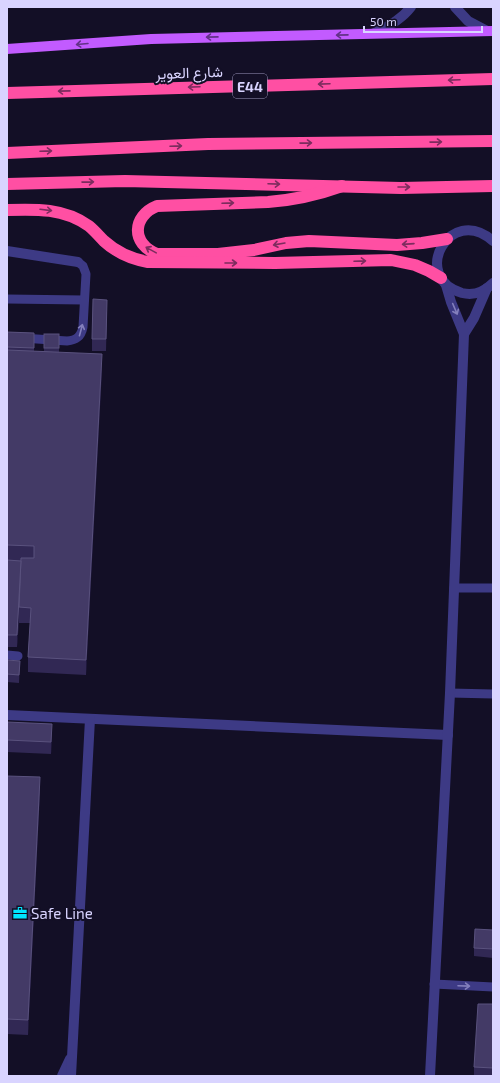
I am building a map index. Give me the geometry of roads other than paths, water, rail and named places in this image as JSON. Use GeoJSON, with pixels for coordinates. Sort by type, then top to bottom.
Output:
{"type":"FeatureCollection","features":[{"type":"Feature","properties":{"kind":"highway","name":"شارع العوير"},"geometry":{"type":"LineString","coordinates":[[7,93],[493,79]]}},
{"type":"Feature","properties":{"kind":"highway"},"geometry":{"type":"LineString","coordinates":[[7,153],[208,144],[493,142]]}},
{"type":"Feature","properties":{"kind":"highway"},"geometry":{"type":"LineString","coordinates":[[7,184],[125,181],[401,188],[493,186]]}},
{"type":"Feature","properties":{"kind":"highway"},"geometry":{"type":"LineString","coordinates":[[342,186],[318,194],[268,202],[157,206],[145,213],[140,219],[138,234],[144,247],[157,254],[205,255],[236,253],[286,243],[309,241],[397,245],[447,239]]}},
{"type":"Feature","properties":{"kind":"highway"},"geometry":{"type":"LineString","coordinates":[[7,210],[45,209],[69,215],[89,226],[114,250],[136,260],[148,262],[275,263],[391,260],[415,265],[429,271],[444,281]]}},
{"type":"Feature","properties":{"kind":"main road"},"geometry":{"type":"LineString","coordinates":[[7,49],[151,39],[490,31]]}},
{"type":"Feature","properties":{"kind":"street"},"geometry":{"type":"LineString","coordinates":[[372,34],[385,29],[396,21],[410,7]]}},
{"type":"Feature","properties":{"kind":"street"},"geometry":{"type":"LineString","coordinates":[[455,7],[468,20],[490,31]]}},
{"type":"Feature","properties":{"kind":"street"},"geometry":{"type":"LineString","coordinates":[[430,1076],[450,693],[464,334],[437,262],[438,253],[442,246],[447,239],[454,234],[470,230],[491,238]]}},
{"type":"Feature","properties":{"kind":"street"},"geometry":{"type":"LineString","coordinates":[[7,251],[78,262]]}},
{"type":"Feature","properties":{"kind":"street"},"geometry":{"type":"LineString","coordinates":[[444,281],[455,291],[466,294],[477,293],[490,286]]}},
{"type":"Feature","properties":{"kind":"street"},"geometry":{"type":"LineString","coordinates":[[464,334],[490,286]]}},
{"type":"Feature","properties":{"kind":"street"},"geometry":{"type":"LineString","coordinates":[[7,715],[448,735]]}},
{"type":"Feature","properties":{"kind":"street"},"geometry":{"type":"LineString","coordinates":[[71,1076],[90,719]]}},
{"type":"Feature","properties":{"kind":"street"},"geometry":{"type":"LineString","coordinates":[[62,1076],[72,1055]]}},
{"type":"Feature","properties":{"kind":"lane"},"geometry":{"type":"LineString","coordinates":[[7,337],[73,341],[78,338],[82,333],[86,274],[83,266],[78,262]]}},
{"type":"Feature","properties":{"kind":"lane"},"geometry":{"type":"LineString","coordinates":[[7,299],[84,300]]}},
{"type":"Feature","properties":{"kind":"lane"},"geometry":{"type":"LineString","coordinates":[[454,588],[493,588]]}},
{"type":"Feature","properties":{"kind":"lane"},"geometry":{"type":"LineString","coordinates":[[7,655],[18,656]]}},
{"type":"Feature","properties":{"kind":"lane"},"geometry":{"type":"LineString","coordinates":[[450,693],[493,694]]}},
{"type":"Feature","properties":{"kind":"lane"},"geometry":{"type":"LineString","coordinates":[[434,984],[493,987]]}},
{"type":"Feature","properties":{"kind":"place","name":"Safe Line"},"geometry":{"type":"Point","coordinates":[20,913]}}]}
